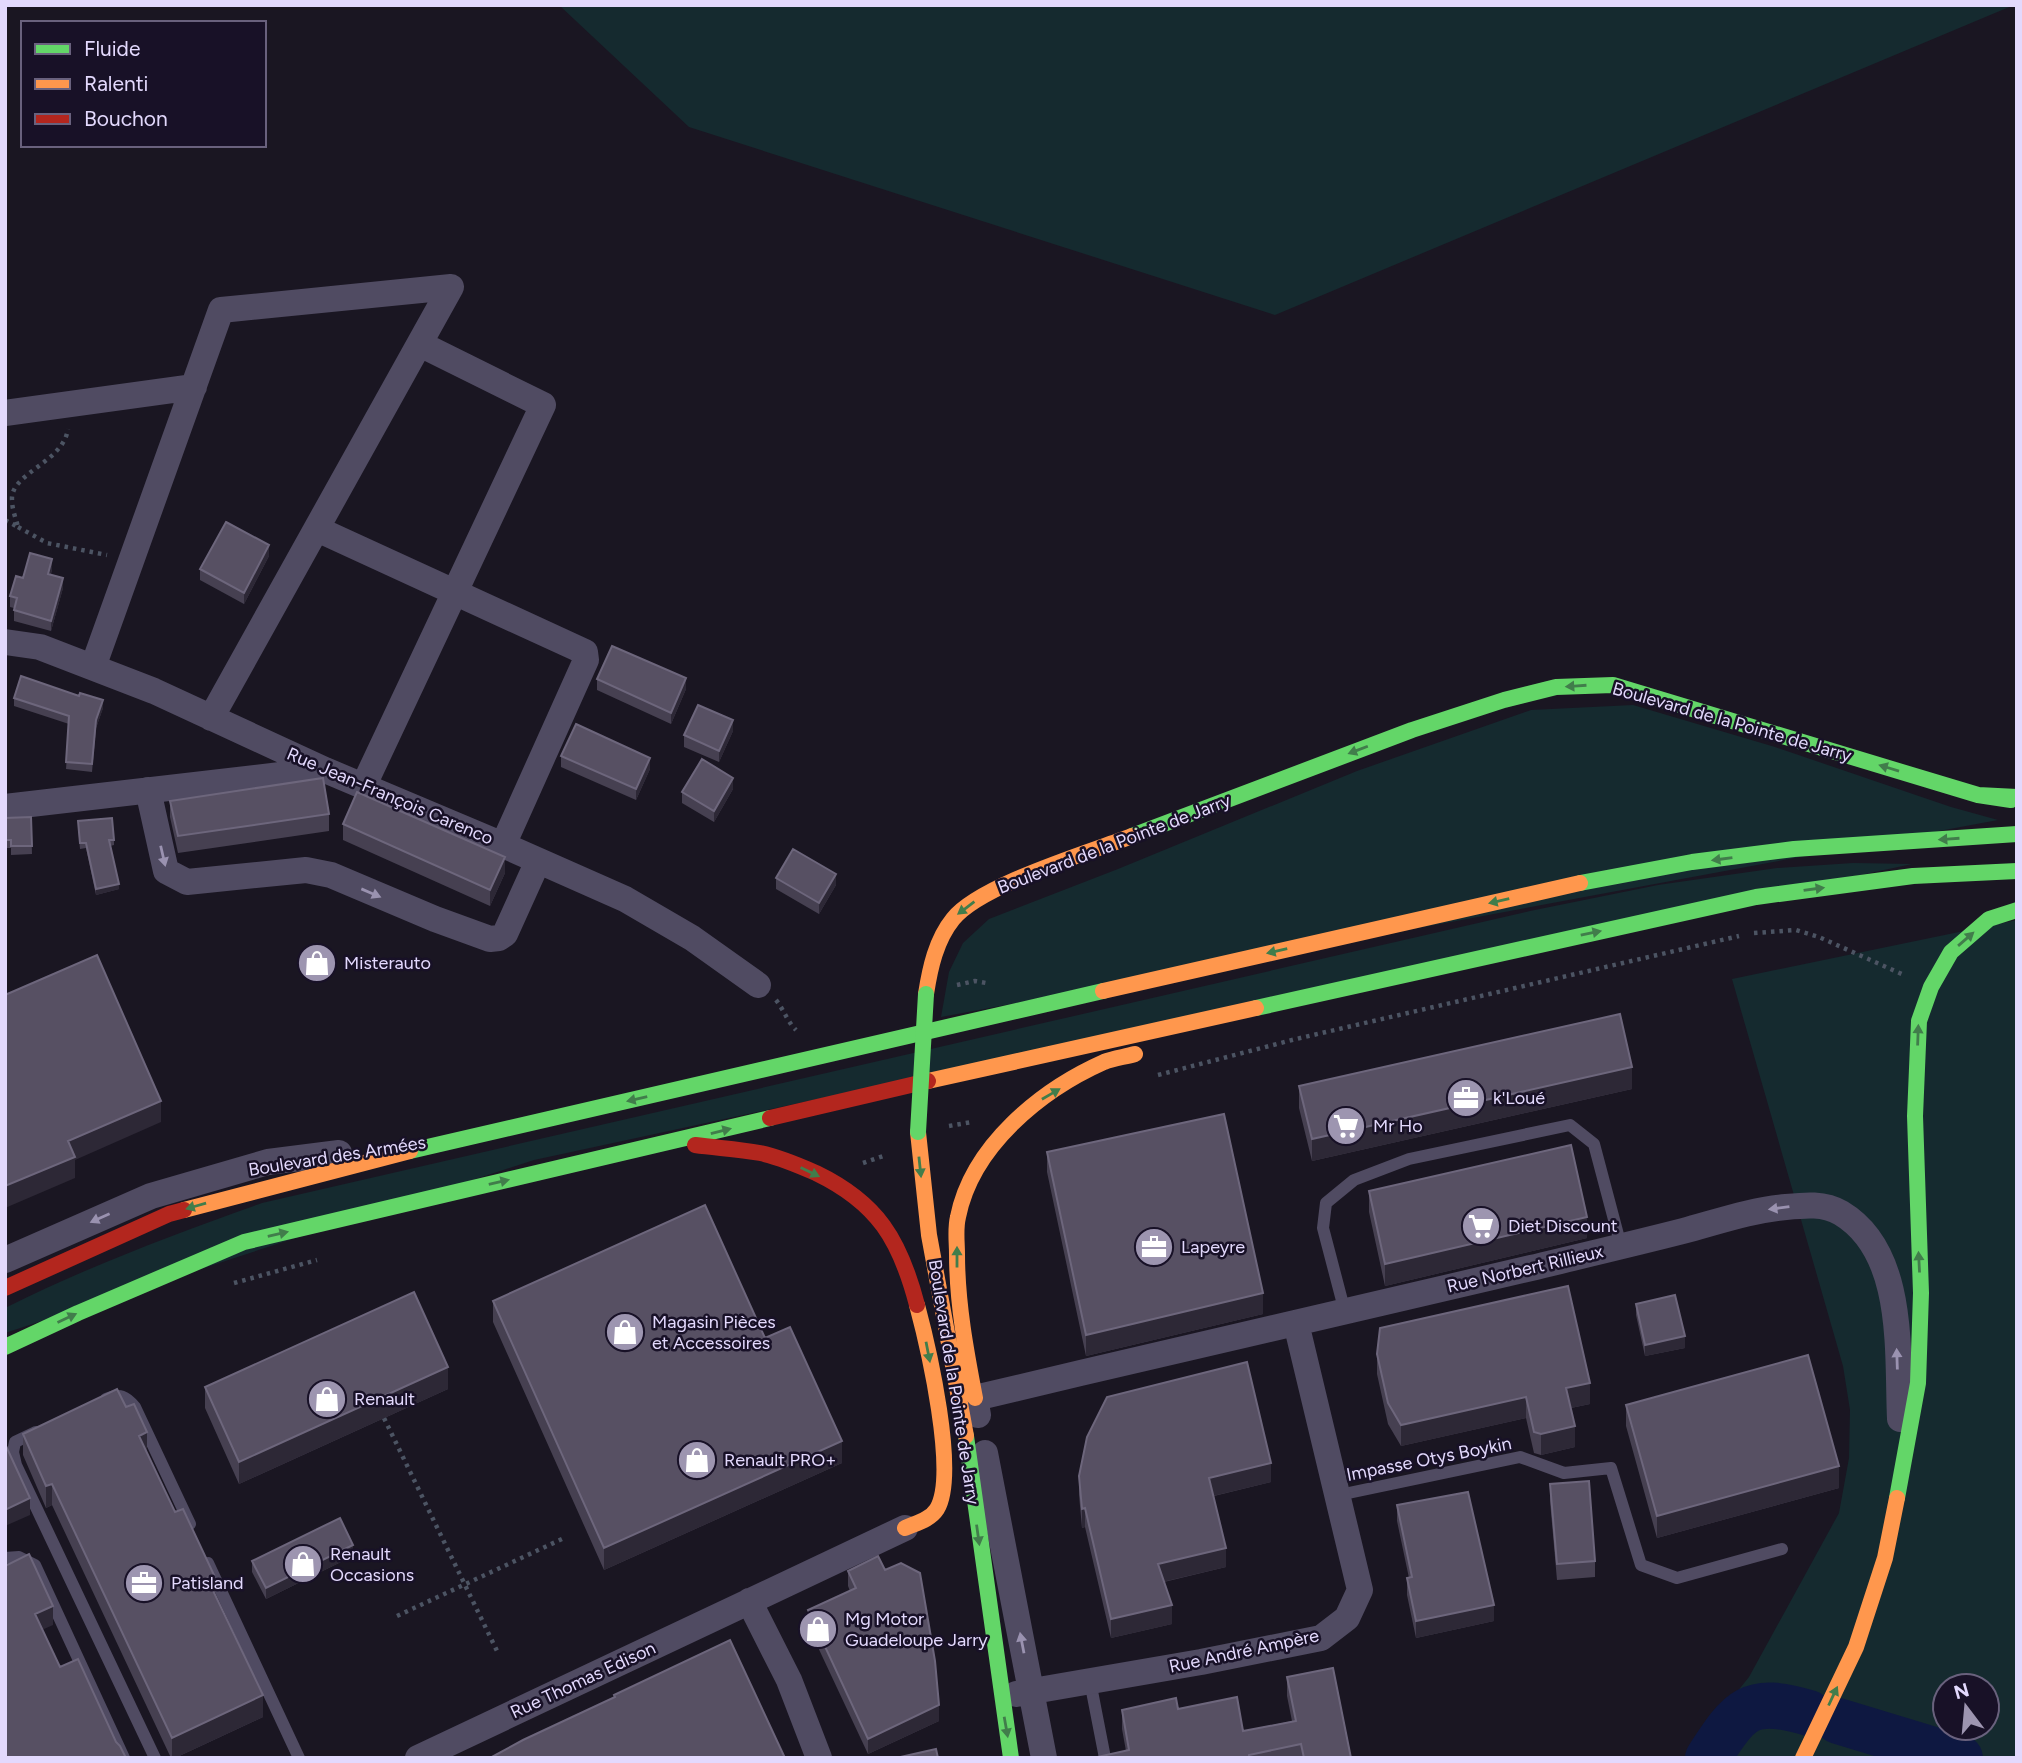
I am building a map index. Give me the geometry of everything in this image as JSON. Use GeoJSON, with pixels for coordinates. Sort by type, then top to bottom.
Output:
{"type":"FeatureCollection","features":[{"type":"Feature","properties":{"kind":"main road","name":"Boulevard de la Pointe de Jarry"},"geometry":{"type":"LineString","coordinates":[[1011,1758],[1000,1697],[961,1404],[924,1201],[918,1132],[926,994],[936,950],[948,925],[962,909],[999,887],[1412,730],[1504,700],[1556,687],[1613,685],[1815,736],[1978,795],[2017,799]]}},
{"type":"Feature","properties":{"kind":"main road"},"geometry":{"type":"LineString","coordinates":[[5,1288],[169,1214],[246,1192],[476,1135],[1533,893],[1667,866],[1793,849],[2017,835]]}},
{"type":"Feature","properties":{"kind":"main road"},"geometry":{"type":"LineString","coordinates":[[5,1347],[78,1312],[244,1242],[1000,1064],[1452,962],[1756,897],[1913,876],[2017,871]]}},
{"type":"Feature","properties":{"kind":"main road"},"geometry":{"type":"LineString","coordinates":[[1803,1758],[1856,1647],[1885,1558],[1918,1382],[1921,1293],[1914,1116],[1919,1021],[1931,986],[1951,952],[1989,919],[2017,910]]}},
{"type":"Feature","properties":{"kind":"main road"},"geometry":{"type":"LineString","coordinates":[[1271,1021],[1297,1015],[1452,962]]}},
{"type":"Feature","properties":{"kind":"main road"},"geometry":{"type":"LineString","coordinates":[[975,1398],[967,1359],[957,1273],[957,1219],[967,1184],[999,1138],[1038,1101],[1106,1061],[1157,1049]]}},
{"type":"Feature","properties":{"kind":"main road"},"geometry":{"type":"LineString","coordinates":[[673,1143],[765,1154],[832,1183],[870,1208],[893,1240],[909,1277],[921,1317],[939,1409],[945,1481],[939,1505],[930,1518],[905,1528]]}},
{"type":"Feature","properties":{"kind":"street"},"geometry":{"type":"LineString","coordinates":[[93,667],[221,310],[451,287],[211,718]]}},
{"type":"Feature","properties":{"kind":"street"},"geometry":{"type":"LineString","coordinates":[[363,786],[543,405],[420,344]]}},
{"type":"Feature","properties":{"kind":"street"},"geometry":{"type":"LineString","coordinates":[[5,413],[194,387]]}},
{"type":"Feature","properties":{"kind":"street"},"geometry":{"type":"LineString","coordinates":[[317,529],[585,652],[586,660],[503,845]]}},
{"type":"Feature","properties":{"kind":"street","name":"Rue Jean-François Carenco"},"geometry":{"type":"LineString","coordinates":[[5,642],[40,647],[93,667],[625,899],[692,938],[758,985]]}},
{"type":"Feature","properties":{"kind":"street"},"geometry":{"type":"LineString","coordinates":[[5,807],[325,770]]}},
{"type":"Feature","properties":{"kind":"street"},"geometry":{"type":"LineString","coordinates":[[148,790],[166,871],[187,882],[306,870],[331,876],[490,939],[505,934],[538,861]]}},
{"type":"Feature","properties":{"kind":"street","name":"Boulevard des Armées"},"geometry":{"type":"LineString","coordinates":[[5,1260],[151,1196],[268,1162],[476,1135]]}},
{"type":"Feature","properties":{"kind":"street","name":"Rue Norbert Rillieux"},"geometry":{"type":"LineString","coordinates":[[975,1398],[1621,1246],[1750,1213],[1820,1205],[1839,1212],[1856,1224],[1881,1257],[1888,1279],[1897,1339],[1902,1476]]}},
{"type":"Feature","properties":{"kind":"street","name":"Rue André Ampère"},"geometry":{"type":"LineString","coordinates":[[1000,1697],[1321,1638],[1347,1618],[1360,1590],[1296,1323]]}},
{"type":"Feature","properties":{"kind":"street","name":"Boulevard de la Pointe de Jarry"},"geometry":{"type":"LineString","coordinates":[[975,1398],[1044,1758]]}},
{"type":"Feature","properties":{"kind":"street","name":"Rue Thomas Edison"},"geometry":{"type":"LineString","coordinates":[[418,1758],[905,1528]]}},
{"type":"Feature","properties":{"kind":"street"},"geometry":{"type":"LineString","coordinates":[[748,1601],[789,1680],[818,1758]]}},
{"type":"Feature","properties":{"kind":"lane"},"geometry":{"type":"LineString","coordinates":[[1345,1311],[1323,1228],[1326,1203],[1354,1180],[1409,1159],[1570,1125],[1594,1144],[1621,1246]]}},
{"type":"Feature","properties":{"kind":"lane"},"geometry":{"type":"LineString","coordinates":[[90,1407],[116,1395],[127,1397],[135,1407],[193,1532]]}},
{"type":"Feature","properties":{"kind":"lane"},"geometry":{"type":"LineString","coordinates":[[53,1424],[15,1442],[13,1452],[16,1465],[155,1758]]}},
{"type":"Feature","properties":{"kind":"lane","name":"Impasse Otys Boykin"},"geometry":{"type":"LineString","coordinates":[[1339,1495],[1520,1457],[1564,1473],[1611,1468],[1641,1565],[1677,1578],[1782,1549]]}},
{"type":"Feature","properties":{"kind":"lane"},"geometry":{"type":"LineString","coordinates":[[5,1558],[19,1557],[35,1566],[124,1758]]}},
{"type":"Feature","properties":{"kind":"lane"},"geometry":{"type":"LineString","coordinates":[[205,1557],[299,1758]]}},
{"type":"Feature","properties":{"kind":"lane"},"geometry":{"type":"LineString","coordinates":[[1090,1681],[1105,1758]]}},
{"type":"Feature","properties":{"kind":"path"},"geometry":{"type":"LineString","coordinates":[[19,527],[12,498],[14,489],[24,477],[51,459],[66,441],[69,418],[66,404]]}},
{"type":"Feature","properties":{"kind":"path"},"geometry":{"type":"LineString","coordinates":[[5,520],[47,543],[132,560]]}},
{"type":"Feature","properties":{"kind":"path"},"geometry":{"type":"LineString","coordinates":[[1152,1077],[1296,1040],[1758,932],[1796,930],[1807,933],[1931,986]]}},
{"type":"Feature","properties":{"kind":"path"},"geometry":{"type":"LineString","coordinates":[[832,1183],[854,1166],[886,1155]]}},
{"type":"Feature","properties":{"kind":"path"},"geometry":{"type":"LineString","coordinates":[[228,1285],[330,1257]]}},
{"type":"Feature","properties":{"kind":"path"},"geometry":{"type":"LineString","coordinates":[[384,1418],[498,1653]]}},
{"type":"Feature","properties":{"kind":"path"},"geometry":{"type":"LineString","coordinates":[[397,1616],[562,1539]]}},
{"type":"Feature","properties":{"kind":"green space"},"geometry":{"type":"Polygon","coordinates":[[[559,5],[2014,5],[1275,315],[689,127],[559,5]]]}},
{"type":"Feature","properties":{"kind":"green space"},"geometry":{"type":"Polygon","coordinates":[[[1633,705],[1775,747],[1951,807],[1998,820],[941,1017],[949,972],[963,943],[989,919],[1357,771],[1531,710],[1633,705]]]}},
{"type":"Feature","properties":{"kind":"green space"},"geometry":{"type":"Polygon","coordinates":[[[1853,863],[1912,864],[534,1160],[5,1333],[5,1308],[132,1251],[262,1203],[1530,911],[1658,885],[1777,868],[1853,863]]]}},
{"type":"Feature","properties":{"kind":"green space"},"geometry":{"type":"Polygon","coordinates":[[[2017,920],[2017,1758],[1684,1758],[1749,1677],[1839,1513],[1849,1458],[1850,1410],[1843,1366],[1732,979],[2017,920]]]}},
{"type":"Feature","properties":{"kind":"building"},"geometry":{"type":"Polygon","coordinates":[[[226,522],[269,545],[244,593],[200,569],[226,522]]]}},
{"type":"Feature","properties":{"kind":"building"},"geometry":{"type":"Polygon","coordinates":[[[30,553],[52,559],[48,574],[63,578],[51,621],[14,610],[17,598],[10,596],[16,576],[23,578],[30,553]]]}},
{"type":"Feature","properties":{"kind":"building"},"geometry":{"type":"Polygon","coordinates":[[[612,646],[686,678],[671,713],[597,679],[612,646]]]}},
{"type":"Feature","properties":{"kind":"building"},"geometry":{"type":"Polygon","coordinates":[[[21,676],[79,696],[80,693],[103,700],[96,720],[92,764],[66,762],[69,716],[14,698],[21,676]]]}},
{"type":"Feature","properties":{"kind":"building"},"geometry":{"type":"Polygon","coordinates":[[[698,705],[733,720],[719,751],[684,735],[698,705]]]}},
{"type":"Feature","properties":{"kind":"building"},"geometry":{"type":"Polygon","coordinates":[[[576,724],[650,758],[636,789],[561,756],[576,724]]]}},
{"type":"Feature","properties":{"kind":"building"},"geometry":{"type":"Polygon","coordinates":[[[702,759],[733,778],[714,811],[682,792],[702,759]]]}},
{"type":"Feature","properties":{"kind":"building"},"geometry":{"type":"Polygon","coordinates":[[[323,778],[329,814],[178,836],[170,801],[323,778]]]}},
{"type":"Feature","properties":{"kind":"building"},"geometry":{"type":"Polygon","coordinates":[[[357,792],[505,857],[490,890],[343,824],[357,792]]]}},
{"type":"Feature","properties":{"kind":"building"},"geometry":{"type":"Polygon","coordinates":[[[31,817],[32,846],[11,846],[11,840],[5,840],[5,818],[31,817]]]}},
{"type":"Feature","properties":{"kind":"building"},"geometry":{"type":"Polygon","coordinates":[[[112,818],[114,840],[109,840],[119,884],[96,889],[86,843],[80,843],[78,821],[112,818]]]}},
{"type":"Feature","properties":{"kind":"building"},"geometry":{"type":"Polygon","coordinates":[[[793,849],[836,874],[819,903],[776,878],[793,849]]]}},
{"type":"Feature","properties":{"kind":"building"},"geometry":{"type":"Polygon","coordinates":[[[97,955],[161,1101],[68,1141],[75,1157],[5,1186],[5,995],[97,955]]]}},
{"type":"Feature","properties":{"kind":"building","name":"k'Loué"},"geometry":{"type":"Polygon","coordinates":[[[1620,1014],[1632,1067],[1312,1139],[1299,1086],[1620,1014]]]}},
{"type":"Feature","properties":{"kind":"building","name":"Lapeyre"},"geometry":{"type":"Polygon","coordinates":[[[1224,1114],[1263,1293],[1086,1335],[1047,1152],[1224,1114]]]}},
{"type":"Feature","properties":{"kind":"building"},"geometry":{"type":"Polygon","coordinates":[[[1571,1145],[1587,1217],[1385,1264],[1369,1191],[1571,1145]]]}},
{"type":"Feature","properties":{"kind":"building"},"geometry":{"type":"Polygon","coordinates":[[[705,1205],[765,1338],[790,1327],[842,1441],[604,1548],[493,1301],[705,1205]]]}},
{"type":"Feature","properties":{"kind":"building"},"geometry":{"type":"Polygon","coordinates":[[[1568,1286],[1590,1383],[1566,1388],[1575,1426],[1541,1434],[1534,1432],[1526,1397],[1401,1425],[1388,1403],[1377,1354],[1380,1328],[1568,1286]]]}},
{"type":"Feature","properties":{"kind":"building","name":"Renault"},"geometry":{"type":"Polygon","coordinates":[[[414,1292],[448,1367],[239,1462],[205,1387],[414,1292]]]}},
{"type":"Feature","properties":{"kind":"building"},"geometry":{"type":"Polygon","coordinates":[[[1675,1295],[1685,1336],[1645,1345],[1636,1304],[1675,1295]]]}},
{"type":"Feature","properties":{"kind":"building"},"geometry":{"type":"Polygon","coordinates":[[[1808,1355],[1839,1466],[1657,1516],[1626,1405],[1808,1355]]]}},
{"type":"Feature","properties":{"kind":"building"},"geometry":{"type":"Polygon","coordinates":[[[1247,1362],[1271,1463],[1209,1478],[1226,1548],[1158,1564],[1172,1605],[1111,1619],[1085,1508],[1082,1509],[1079,1476],[1087,1437],[1107,1397],[1247,1362]]]}},
{"type":"Feature","properties":{"kind":"building","name":"Patisland"},"geometry":{"type":"Polygon","coordinates":[[[117,1389],[126,1407],[134,1404],[147,1432],[139,1436],[175,1512],[183,1509],[214,1575],[207,1578],[263,1695],[172,1738],[52,1484],[46,1486],[23,1434],[117,1389]]]}},
{"type":"Feature","properties":{"kind":"building"},"geometry":{"type":"Polygon","coordinates":[[[5,1447],[30,1498],[5,1510],[5,1447]]]}},
{"type":"Feature","properties":{"kind":"building"},"geometry":{"type":"Polygon","coordinates":[[[1589,1481],[1595,1561],[1557,1564],[1550,1484],[1589,1481]]]}},
{"type":"Feature","properties":{"kind":"building"},"geometry":{"type":"Polygon","coordinates":[[[1468,1492],[1494,1605],[1416,1621],[1407,1578],[1412,1577],[1397,1505],[1468,1492]]]}},
{"type":"Feature","properties":{"kind":"building","name":"Renault Occasions"},"geometry":{"type":"Polygon","coordinates":[[[340,1518],[353,1545],[266,1588],[252,1561],[340,1518]]]}},
{"type":"Feature","properties":{"kind":"building"},"geometry":{"type":"Polygon","coordinates":[[[29,1554],[53,1606],[35,1614],[60,1667],[78,1659],[126,1758],[5,1758],[5,1566],[29,1554]]]}},
{"type":"Feature","properties":{"kind":"building"},"geometry":{"type":"Polygon","coordinates":[[[878,1556],[885,1570],[901,1563],[920,1573],[935,1661],[939,1705],[868,1739],[808,1610],[856,1588],[848,1571],[878,1556]]]}},
{"type":"Feature","properties":{"kind":"building"},"geometry":{"type":"Polygon","coordinates":[[[730,1640],[785,1758],[490,1758],[615,1697],[614,1695],[730,1640]]]}},
{"type":"Feature","properties":{"kind":"building"},"geometry":{"type":"Polygon","coordinates":[[[1333,1668],[1351,1758],[1304,1758],[1301,1744],[1249,1755],[1249,1758],[1093,1758],[1129,1750],[1122,1710],[1176,1698],[1178,1709],[1237,1697],[1243,1731],[1296,1721],[1287,1677],[1333,1668]]]}},
{"type":"Feature","properties":{"kind":"building"},"geometry":{"type":"Polygon","coordinates":[[[936,1749],[938,1758],[896,1758],[936,1749]]]}},
{"type":"Feature","properties":{"kind":"waterway"},"geometry":{"type":"LineString","coordinates":[[1708,1758],[1738,1717],[1748,1710],[1759,1706],[1772,1706],[1809,1713]]}},
{"type":"Feature","properties":{"kind":"waterway"},"geometry":{"type":"LineString","coordinates":[[1838,1721],[1960,1758]]}},
{"type":"Feature","properties":{"kind":"traffic: fast"},"geometry":{"type":"LineString","coordinates":[[1132,836],[1412,730],[1504,700],[1556,687],[1613,685],[1978,795],[2011,800]]}},
{"type":"Feature","properties":{"kind":"traffic: fast"},"geometry":{"type":"LineString","coordinates":[[1978,795],[2017,797]]}},
{"type":"Feature","properties":{"kind":"traffic: fast"},"geometry":{"type":"LineString","coordinates":[[1580,883],[1692,862],[1794,849],[2017,834]]}},
{"type":"Feature","properties":{"kind":"traffic: fast"},"geometry":{"type":"LineString","coordinates":[[1256,1008],[1756,897],[1913,876],[2017,871]]}},
{"type":"Feature","properties":{"kind":"traffic: fast"},"geometry":{"type":"LineString","coordinates":[[1897,1498],[1918,1383],[1921,1293],[1915,1116],[1919,1021],[1931,987],[1951,952],[1989,919],[2017,910]]}},
{"type":"Feature","properties":{"kind":"traffic: fast"},"geometry":{"type":"LineString","coordinates":[[410,1151],[1103,991]]}},
{"type":"Feature","properties":{"kind":"traffic: fast"},"geometry":{"type":"LineString","coordinates":[[918,1132],[926,994]]}},
{"type":"Feature","properties":{"kind":"traffic: fast"},"geometry":{"type":"LineString","coordinates":[[5,1347],[244,1242],[770,1118]]}},
{"type":"Feature","properties":{"kind":"traffic: fast"},"geometry":{"type":"LineString","coordinates":[[966,1436],[1011,1758]]}},
{"type":"Feature","properties":{"kind":"traffic: slow"},"geometry":{"type":"LineString","coordinates":[[926,994],[932,964],[942,936],[953,919],[967,906],[1010,882],[1132,836]]}},
{"type":"Feature","properties":{"kind":"traffic: slow"},"geometry":{"type":"LineString","coordinates":[[1103,991],[1580,883]]}},
{"type":"Feature","properties":{"kind":"traffic: slow"},"geometry":{"type":"LineString","coordinates":[[928,1081],[1256,1008]]}},
{"type":"Feature","properties":{"kind":"traffic: slow"},"geometry":{"type":"LineString","coordinates":[[975,1398],[957,1272],[957,1226],[966,1191],[994,1144],[1034,1105],[1080,1074],[1104,1062],[1135,1054]]}},
{"type":"Feature","properties":{"kind":"traffic: slow"},"geometry":{"type":"LineString","coordinates":[[918,1132],[929,1235],[966,1436]]}},
{"type":"Feature","properties":{"kind":"traffic: slow"},"geometry":{"type":"LineString","coordinates":[[184,1210],[410,1151]]}},
{"type":"Feature","properties":{"kind":"traffic: slow"},"geometry":{"type":"LineString","coordinates":[[905,1528],[927,1519],[934,1513],[943,1492],[943,1440],[939,1409],[917,1305]]}},
{"type":"Feature","properties":{"kind":"traffic: slow"},"geometry":{"type":"LineString","coordinates":[[1803,1758],[1856,1647],[1885,1558],[1897,1498]]}},
{"type":"Feature","properties":{"kind":"traffic: jam"},"geometry":{"type":"LineString","coordinates":[[770,1118],[928,1081]]}},
{"type":"Feature","properties":{"kind":"traffic: jam"},"geometry":{"type":"LineString","coordinates":[[695,1145],[752,1152],[781,1159],[816,1173],[856,1197],[871,1211],[894,1243],[903,1261],[917,1305]]}},
{"type":"Feature","properties":{"kind":"traffic: jam"},"geometry":{"type":"LineString","coordinates":[[5,1288],[169,1214],[184,1210]]}},
{"type":"Feature","properties":{"kind":"place","name":"Misterauto"},"geometry":{"type":"Point","coordinates":[317,963]}},
{"type":"Feature","properties":{"kind":"place","name":"k'Loué"},"geometry":{"type":"Point","coordinates":[1466,1098]}},
{"type":"Feature","properties":{"kind":"place","name":"Mr Ho"},"geometry":{"type":"Point","coordinates":[1346,1126]}},
{"type":"Feature","properties":{"kind":"place","name":"Diet Discount"},"geometry":{"type":"Point","coordinates":[1481,1226]}},
{"type":"Feature","properties":{"kind":"place","name":"Lapeyre"},"geometry":{"type":"Point","coordinates":[1154,1247]}},
{"type":"Feature","properties":{"kind":"place","name":"Magasin Pièces et Accessoires"},"geometry":{"type":"Point","coordinates":[625,1332]}},
{"type":"Feature","properties":{"kind":"place","name":"Renault"},"geometry":{"type":"Point","coordinates":[327,1399]}},
{"type":"Feature","properties":{"kind":"place","name":"Renault PRO+"},"geometry":{"type":"Point","coordinates":[697,1460]}},
{"type":"Feature","properties":{"kind":"place","name":"Renault Occasions"},"geometry":{"type":"Point","coordinates":[303,1564]}},
{"type":"Feature","properties":{"kind":"place","name":"Patisland"},"geometry":{"type":"Point","coordinates":[144,1583]}},
{"type":"Feature","properties":{"kind":"place","name":"Mg Motor Guadeloupe Jarry"},"geometry":{"type":"Point","coordinates":[818,1629]}}]}
